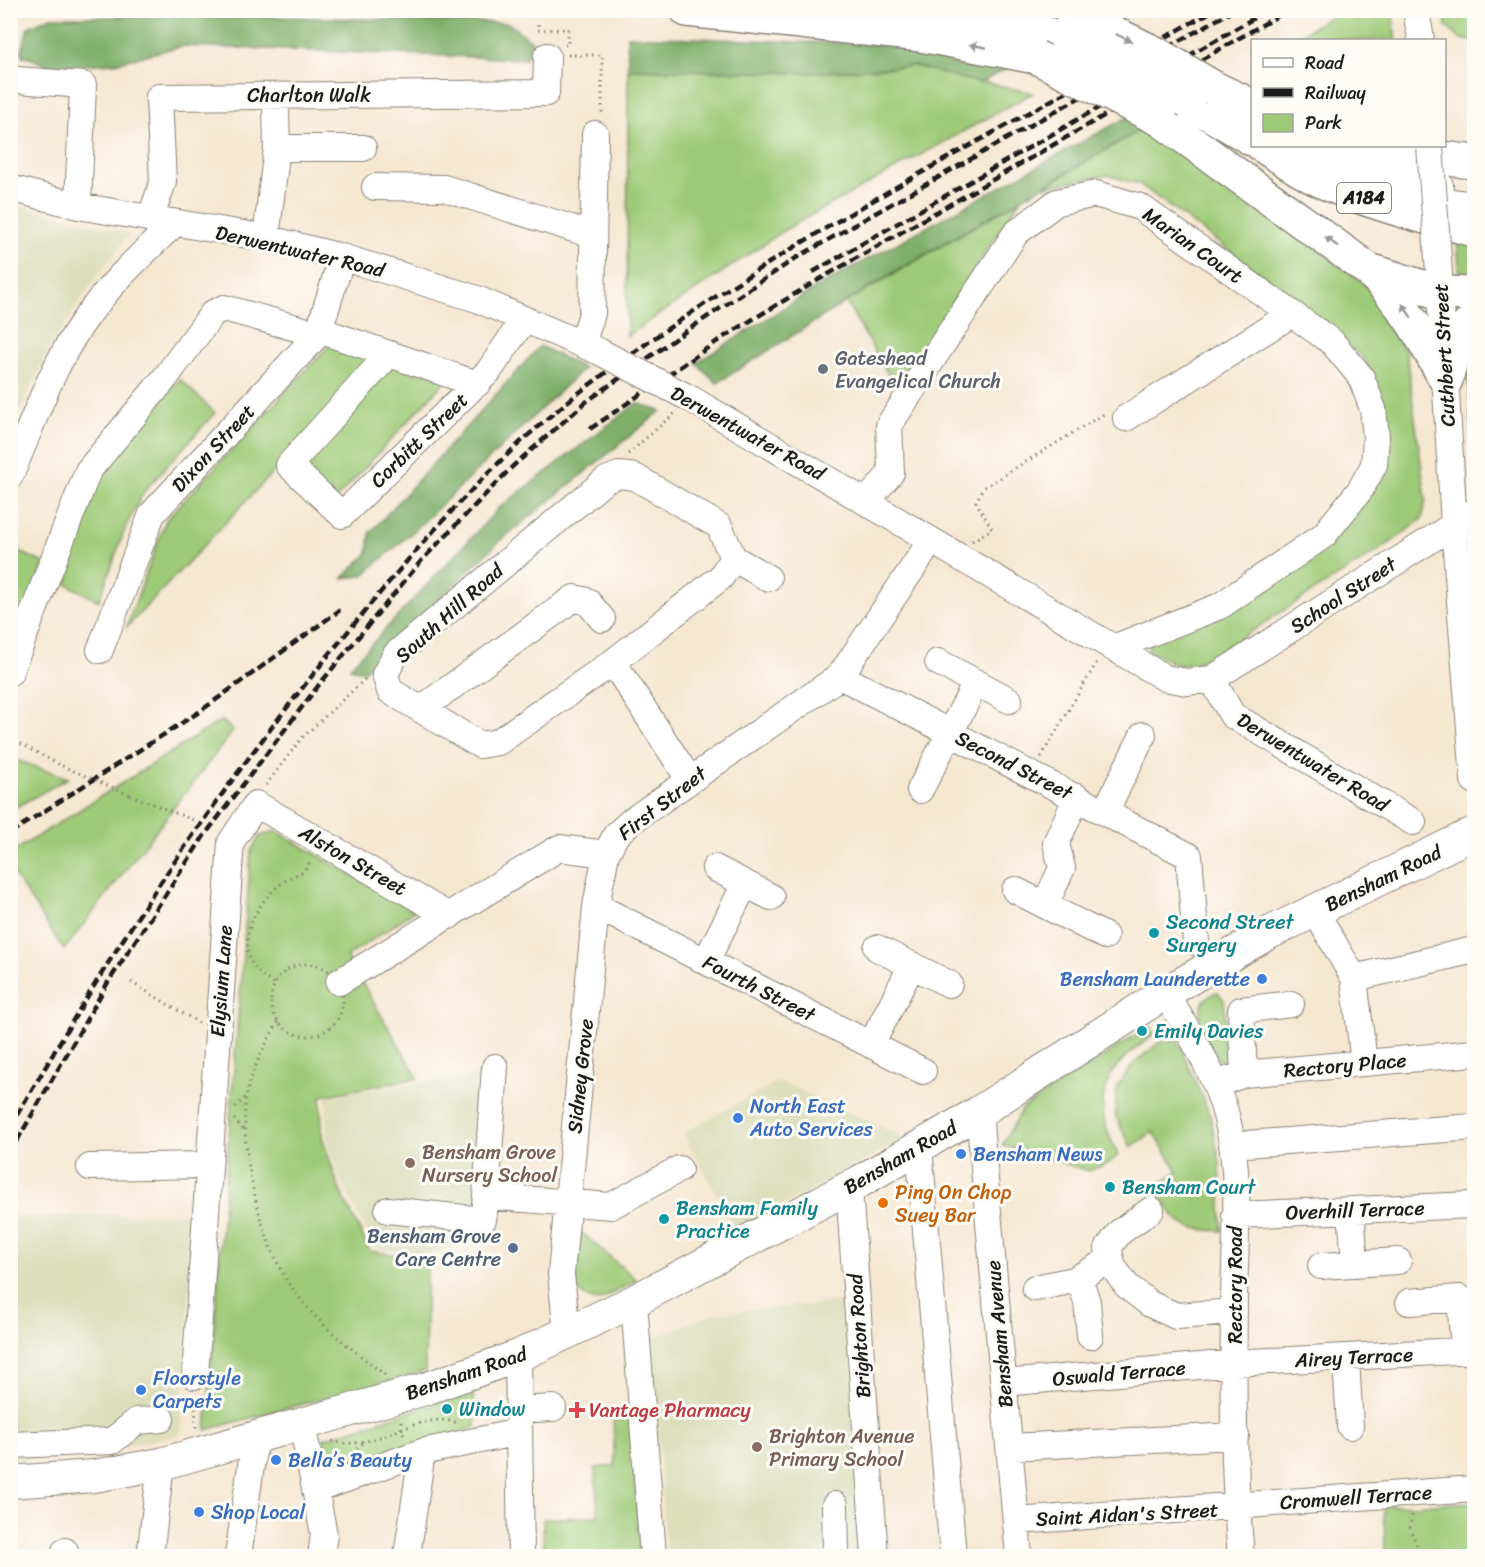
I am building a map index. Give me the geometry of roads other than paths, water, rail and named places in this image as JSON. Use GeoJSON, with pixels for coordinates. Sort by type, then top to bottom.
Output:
{"type":"FeatureCollection","features":[{"type":"Feature","properties":{"kind":"highway"},"geometry":{"type":"LineString","coordinates":[[687,10],[921,35],[1036,57],[1161,120],[1369,270],[1394,293],[1414,322],[1446,380]]}},
{"type":"Feature","properties":{"kind":"highway"},"geometry":{"type":"LineString","coordinates":[[925,10],[984,17],[1066,21],[1138,73],[1235,113]]}},
{"type":"Feature","properties":{"kind":"highway","name":"A184"},"geometry":{"type":"LineString","coordinates":[[1265,147],[1313,177],[1365,198],[1417,216],[1474,230]]}},
{"type":"Feature","properties":{"kind":"highway"},"geometry":{"type":"LineString","coordinates":[[1370,147],[1474,162]]}},
{"type":"Feature","properties":{"kind":"highway"},"geometry":{"type":"LineString","coordinates":[[1369,270],[1440,293],[1474,294]]}},
{"type":"Feature","properties":{"kind":"highway"},"geometry":{"type":"LineString","coordinates":[[1446,380],[1458,337],[1474,319]]}},
{"type":"Feature","properties":{"kind":"main road"},"geometry":{"type":"LineString","coordinates":[[1273,147],[1311,165],[1379,190],[1407,198],[1474,208]]}},
{"type":"Feature","properties":{"kind":"main road"},"geometry":{"type":"LineString","coordinates":[[1312,147],[1368,170],[1397,178],[1474,190]]}},
{"type":"Feature","properties":{"kind":"main road","name":"Bensham Road"},"geometry":{"type":"LineString","coordinates":[[10,1482],[94,1476],[161,1464],[406,1395],[518,1356],[634,1301],[849,1188],[980,1112],[1165,993],[1269,933],[1474,833]]}},
{"type":"Feature","properties":{"kind":"street"},"geometry":{"type":"LineString","coordinates":[[1416,10],[1421,39]]}},
{"type":"Feature","properties":{"kind":"street","name":"Charlton Walk"},"geometry":{"type":"LineString","coordinates":[[162,221],[163,182],[159,97],[546,93],[552,50]]}},
{"type":"Feature","properties":{"kind":"street"},"geometry":{"type":"LineString","coordinates":[[18,80],[83,85],[78,206]]}},
{"type":"Feature","properties":{"kind":"street"},"geometry":{"type":"LineString","coordinates":[[266,238],[277,148],[276,108]]}},
{"type":"Feature","properties":{"kind":"street"},"geometry":{"type":"LineString","coordinates":[[591,348],[595,134]]}},
{"type":"Feature","properties":{"kind":"street","name":"Cuthbert Street"},"geometry":{"type":"LineString","coordinates":[[1430,147],[1446,380],[1464,518],[1474,780]]}},
{"type":"Feature","properties":{"kind":"street"},"geometry":{"type":"LineString","coordinates":[[277,148],[363,148]]}},
{"type":"Feature","properties":{"kind":"street"},"geometry":{"type":"LineString","coordinates":[[375,187],[444,188],[593,235]]}},
{"type":"Feature","properties":{"kind":"street","name":"Derwentwater Road"},"geometry":{"type":"LineString","coordinates":[[10,188],[78,206],[266,238],[342,257],[477,299],[591,348],[691,399],[1165,678],[1187,682],[1212,679],[1232,716],[1413,822]]}},
{"type":"Feature","properties":{"kind":"street","name":"Marian Court"},"geometry":{"type":"LineString","coordinates":[[867,501],[891,473],[889,425],[1016,233],[1057,202],[1096,194],[1140,207],[1332,342],[1361,377],[1373,409],[1376,437],[1374,465],[1359,490],[1324,535],[1220,606],[1110,647]]}},
{"type":"Feature","properties":{"kind":"street"},"geometry":{"type":"LineString","coordinates":[[10,476],[55,370],[81,325],[162,221]]}},
{"type":"Feature","properties":{"kind":"street","name":"Dixon Street"},"geometry":{"type":"LineString","coordinates":[[100,650],[152,514],[319,332],[342,257]]}},
{"type":"Feature","properties":{"kind":"street"},"geometry":{"type":"LineString","coordinates":[[10,672],[88,471],[165,378],[213,313],[224,308],[319,332],[477,384]]}},
{"type":"Feature","properties":{"kind":"street"},"geometry":{"type":"LineString","coordinates":[[1126,418],[1292,314]]}},
{"type":"Feature","properties":{"kind":"street","name":"Corbitt Street"},"geometry":{"type":"LineString","coordinates":[[389,354],[289,465],[342,515],[477,384],[524,319]]}},
{"type":"Feature","properties":{"kind":"street","name":"South Hill Road"},"geometry":{"type":"LineString","coordinates":[[619,475],[635,477],[719,526],[733,558],[722,577],[612,662],[498,742],[480,745],[390,691],[385,674],[396,654],[606,480],[619,475]]}},
{"type":"Feature","properties":{"kind":"street","name":"School Street"},"geometry":{"type":"LineString","coordinates":[[1212,679],[1464,518]]}},
{"type":"Feature","properties":{"kind":"street","name":"First Street"},"geometry":{"type":"LineString","coordinates":[[339,982],[559,848],[606,854],[616,836],[630,822],[688,779],[840,676],[931,541]]}},
{"type":"Feature","properties":{"kind":"street"},"geometry":{"type":"LineString","coordinates":[[733,558],[768,578]]}},
{"type":"Feature","properties":{"kind":"street"},"geometry":{"type":"LineString","coordinates":[[421,709],[574,598],[587,601],[602,620]]}},
{"type":"Feature","properties":{"kind":"street"},"geometry":{"type":"LineString","coordinates":[[612,662],[688,779]]}},
{"type":"Feature","properties":{"kind":"street"},"geometry":{"type":"LineString","coordinates":[[938,662],[1009,700]]}},
{"type":"Feature","properties":{"kind":"street","name":"Second Street"},"geometry":{"type":"LineString","coordinates":[[840,676],[1189,856],[1196,942]]}},
{"type":"Feature","properties":{"kind":"street"},"geometry":{"type":"LineString","coordinates":[[920,790],[976,683]]}},
{"type":"Feature","properties":{"kind":"street"},"geometry":{"type":"LineString","coordinates":[[1105,812],[1143,735]]}},
{"type":"Feature","properties":{"kind":"street"},"geometry":{"type":"LineString","coordinates":[[1045,905],[1062,868],[1056,843],[1077,797]]}},
{"type":"Feature","properties":{"kind":"street","name":"Alston Street"},"geometry":{"type":"LineString","coordinates":[[256,804],[449,916]]}},
{"type":"Feature","properties":{"kind":"street","name":"Elysium Lane"},"geometry":{"type":"LineString","coordinates":[[195,1376],[231,842],[256,804]]}},
{"type":"Feature","properties":{"kind":"street","name":"Sidney Grove"},"geometry":{"type":"LineString","coordinates":[[567,1334],[561,1274],[596,906],[606,854]]}},
{"type":"Feature","properties":{"kind":"street"},"geometry":{"type":"LineString","coordinates":[[715,868],[771,897]]}},
{"type":"Feature","properties":{"kind":"street"},"geometry":{"type":"LineString","coordinates":[[706,961],[745,884]]}},
{"type":"Feature","properties":{"kind":"street"},"geometry":{"type":"LineString","coordinates":[[1015,890],[1105,936]]}},
{"type":"Feature","properties":{"kind":"street","name":"Fourth Street"},"geometry":{"type":"LineString","coordinates":[[596,906],[922,1071]]}},
{"type":"Feature","properties":{"kind":"street"},"geometry":{"type":"LineString","coordinates":[[1315,910],[1354,978],[1364,1063]]}},
{"type":"Feature","properties":{"kind":"street"},"geometry":{"type":"LineString","coordinates":[[877,948],[949,984]]}},
{"type":"Feature","properties":{"kind":"street"},"geometry":{"type":"LineString","coordinates":[[1354,978],[1474,950]]}},
{"type":"Feature","properties":{"kind":"street"},"geometry":{"type":"LineString","coordinates":[[871,1045],[912,965]]}},
{"type":"Feature","properties":{"kind":"street","name":"Rectory Road"},"geometry":{"type":"LineString","coordinates":[[1165,993],[1217,1084],[1232,1144],[1235,1215],[1234,1363],[1237,1507],[1242,1557]]}},
{"type":"Feature","properties":{"kind":"street"},"geometry":{"type":"LineString","coordinates":[[1244,1074],[1241,1010],[1291,1004]]}},
{"type":"Feature","properties":{"kind":"street","name":"Rectory Place"},"geometry":{"type":"LineString","coordinates":[[1217,1084],[1244,1074],[1474,1053]]}},
{"type":"Feature","properties":{"kind":"street"},"geometry":{"type":"LineString","coordinates":[[388,1210],[483,1220],[495,1067]]}},
{"type":"Feature","properties":{"kind":"street","name":"Bensham Avenue"},"geometry":{"type":"LineString","coordinates":[[980,1112],[1019,1557]]}},
{"type":"Feature","properties":{"kind":"street"},"geometry":{"type":"LineString","coordinates":[[1232,1144],[1474,1127]]}},
{"type":"Feature","properties":{"kind":"street"},"geometry":{"type":"LineString","coordinates":[[919,1147],[953,1557]]}},
{"type":"Feature","properties":{"kind":"street"},"geometry":{"type":"LineString","coordinates":[[90,1167],[209,1165]]}},
{"type":"Feature","properties":{"kind":"street"},"geometry":{"type":"LineString","coordinates":[[486,1196],[611,1206],[679,1169]]}},
{"type":"Feature","properties":{"kind":"street","name":"Brighton Road"},"geometry":{"type":"LineString","coordinates":[[849,1188],[875,1557]]}},
{"type":"Feature","properties":{"kind":"street","name":"Overhill Terrace"},"geometry":{"type":"LineString","coordinates":[[1235,1215],[1474,1205]]}},
{"type":"Feature","properties":{"kind":"street"},"geometry":{"type":"LineString","coordinates":[[1151,1210],[1120,1232],[1108,1248],[1113,1267],[1127,1286],[1150,1304],[1176,1316],[1234,1312]]}},
{"type":"Feature","properties":{"kind":"street"},"geometry":{"type":"LineString","coordinates":[[1351,1210],[1355,1264]]}},
{"type":"Feature","properties":{"kind":"street"},"geometry":{"type":"LineString","coordinates":[[1035,1288],[1078,1277],[1111,1259]]}},
{"type":"Feature","properties":{"kind":"street"},"geometry":{"type":"LineString","coordinates":[[1321,1266],[1398,1261]]}},
{"type":"Feature","properties":{"kind":"street"},"geometry":{"type":"LineString","coordinates":[[1078,1277],[1087,1302],[1090,1336]]}},
{"type":"Feature","properties":{"kind":"street"},"geometry":{"type":"LineString","coordinates":[[1409,1302],[1460,1298],[1469,1351]]}},
{"type":"Feature","properties":{"kind":"street"},"geometry":{"type":"LineString","coordinates":[[634,1301],[653,1557]]}},
{"type":"Feature","properties":{"kind":"street","name":"Airey Terrace"},"geometry":{"type":"LineString","coordinates":[[1234,1363],[1469,1351]]}},
{"type":"Feature","properties":{"kind":"street"},"geometry":{"type":"LineString","coordinates":[[518,1356],[521,1557]]}},
{"type":"Feature","properties":{"kind":"street"},"geometry":{"type":"LineString","coordinates":[[1346,1359],[1350,1426]]}},
{"type":"Feature","properties":{"kind":"street","name":"Oswald Terrace"},"geometry":{"type":"LineString","coordinates":[[1004,1383],[1234,1363]]}},
{"type":"Feature","properties":{"kind":"street"},"geometry":{"type":"LineString","coordinates":[[315,1490],[553,1408]]}},
{"type":"Feature","properties":{"kind":"street"},"geometry":{"type":"LineString","coordinates":[[10,1445],[112,1441],[137,1421],[161,1419]]}},
{"type":"Feature","properties":{"kind":"street"},"geometry":{"type":"LineString","coordinates":[[302,1424],[324,1534],[321,1557]]}},
{"type":"Feature","properties":{"kind":"street"},"geometry":{"type":"LineString","coordinates":[[1009,1447],[1236,1436]]}},
{"type":"Feature","properties":{"kind":"street"},"geometry":{"type":"LineString","coordinates":[[238,1557],[255,1438]]}},
{"type":"Feature","properties":{"kind":"street"},"geometry":{"type":"LineString","coordinates":[[407,1557],[417,1454]]}},
{"type":"Feature","properties":{"kind":"street"},"geometry":{"type":"LineString","coordinates":[[150,1557],[161,1464]]}},
{"type":"Feature","properties":{"kind":"street","name":"Cromwell Terrace"},"geometry":{"type":"LineString","coordinates":[[1237,1507],[1276,1502],[1474,1489]]}},
{"type":"Feature","properties":{"kind":"street"},"geometry":{"type":"LineString","coordinates":[[835,1505],[836,1557]]}},
{"type":"Feature","properties":{"kind":"street","name":"Saint Aidan's Street"},"geometry":{"type":"LineString","coordinates":[[1016,1521],[1237,1507]]}},
{"type":"Feature","properties":{"kind":"railway"},"geometry":{"type":"LineString","coordinates":[[10,1127],[122,941],[227,787],[302,689],[396,574],[453,509],[514,448],[580,392],[655,338],[810,237],[1214,10]]}},
{"type":"Feature","properties":{"kind":"railway"},"geometry":{"type":"LineString","coordinates":[[10,1153],[107,984],[204,836],[318,686],[422,560],[513,466],[586,402],[686,331],[796,258],[1234,10]]}},
{"type":"Feature","properties":{"kind":"railway"},"geometry":{"type":"LineString","coordinates":[[813,272],[1268,10]]}},
{"type":"Feature","properties":{"kind":"railway"},"geometry":{"type":"LineString","coordinates":[[590,429],[722,338],[813,283],[1288,10]]}},
{"type":"Feature","properties":{"kind":"railway"},"geometry":{"type":"LineString","coordinates":[[10,833],[199,712],[340,610]]}},
{"type":"Feature","properties":{"kind":"place","name":"Gateshead Evangelical Church"},"geometry":{"type":"Point","coordinates":[823,369]}},
{"type":"Feature","properties":{"kind":"place","name":"Second Street Surgery"},"geometry":{"type":"Point","coordinates":[1154,933]}},
{"type":"Feature","properties":{"kind":"place","name":"Bensham Launderette"},"geometry":{"type":"Point","coordinates":[1262,979]}},
{"type":"Feature","properties":{"kind":"place","name":"Emily Davies"},"geometry":{"type":"Point","coordinates":[1142,1031]}},
{"type":"Feature","properties":{"kind":"place","name":"North East Auto Services"},"geometry":{"type":"Point","coordinates":[738,1118]}},
{"type":"Feature","properties":{"kind":"place","name":"Bensham News"},"geometry":{"type":"Point","coordinates":[961,1154]}},
{"type":"Feature","properties":{"kind":"place","name":"Bensham Grove Nursery School"},"geometry":{"type":"Point","coordinates":[410,1163]}},
{"type":"Feature","properties":{"kind":"place","name":"Bensham Court"},"geometry":{"type":"Point","coordinates":[1110,1187]}},
{"type":"Feature","properties":{"kind":"place","name":"Ping On Chop Suey Bar"},"geometry":{"type":"Point","coordinates":[883,1203]}},
{"type":"Feature","properties":{"kind":"place","name":"Bensham Family Practice"},"geometry":{"type":"Point","coordinates":[664,1219]}},
{"type":"Feature","properties":{"kind":"place","name":"Bensham Grove Care Centre"},"geometry":{"type":"Point","coordinates":[513,1248]}},
{"type":"Feature","properties":{"kind":"place","name":"Floorstyle Carpets"},"geometry":{"type":"Point","coordinates":[141,1390]}},
{"type":"Feature","properties":{"kind":"place","name":"Window"},"geometry":{"type":"Point","coordinates":[447,1409]}},
{"type":"Feature","properties":{"kind":"place","name":"Vantage Pharmacy"},"geometry":{"type":"Point","coordinates":[577,1410]}},
{"type":"Feature","properties":{"kind":"place","name":"Brighton Avenue Primary School"},"geometry":{"type":"Point","coordinates":[757,1447]}},
{"type":"Feature","properties":{"kind":"place","name":"Bella’s Beauty"},"geometry":{"type":"Point","coordinates":[276,1460]}},
{"type":"Feature","properties":{"kind":"place","name":"Shop Local"},"geometry":{"type":"Point","coordinates":[199,1512]}}]}
